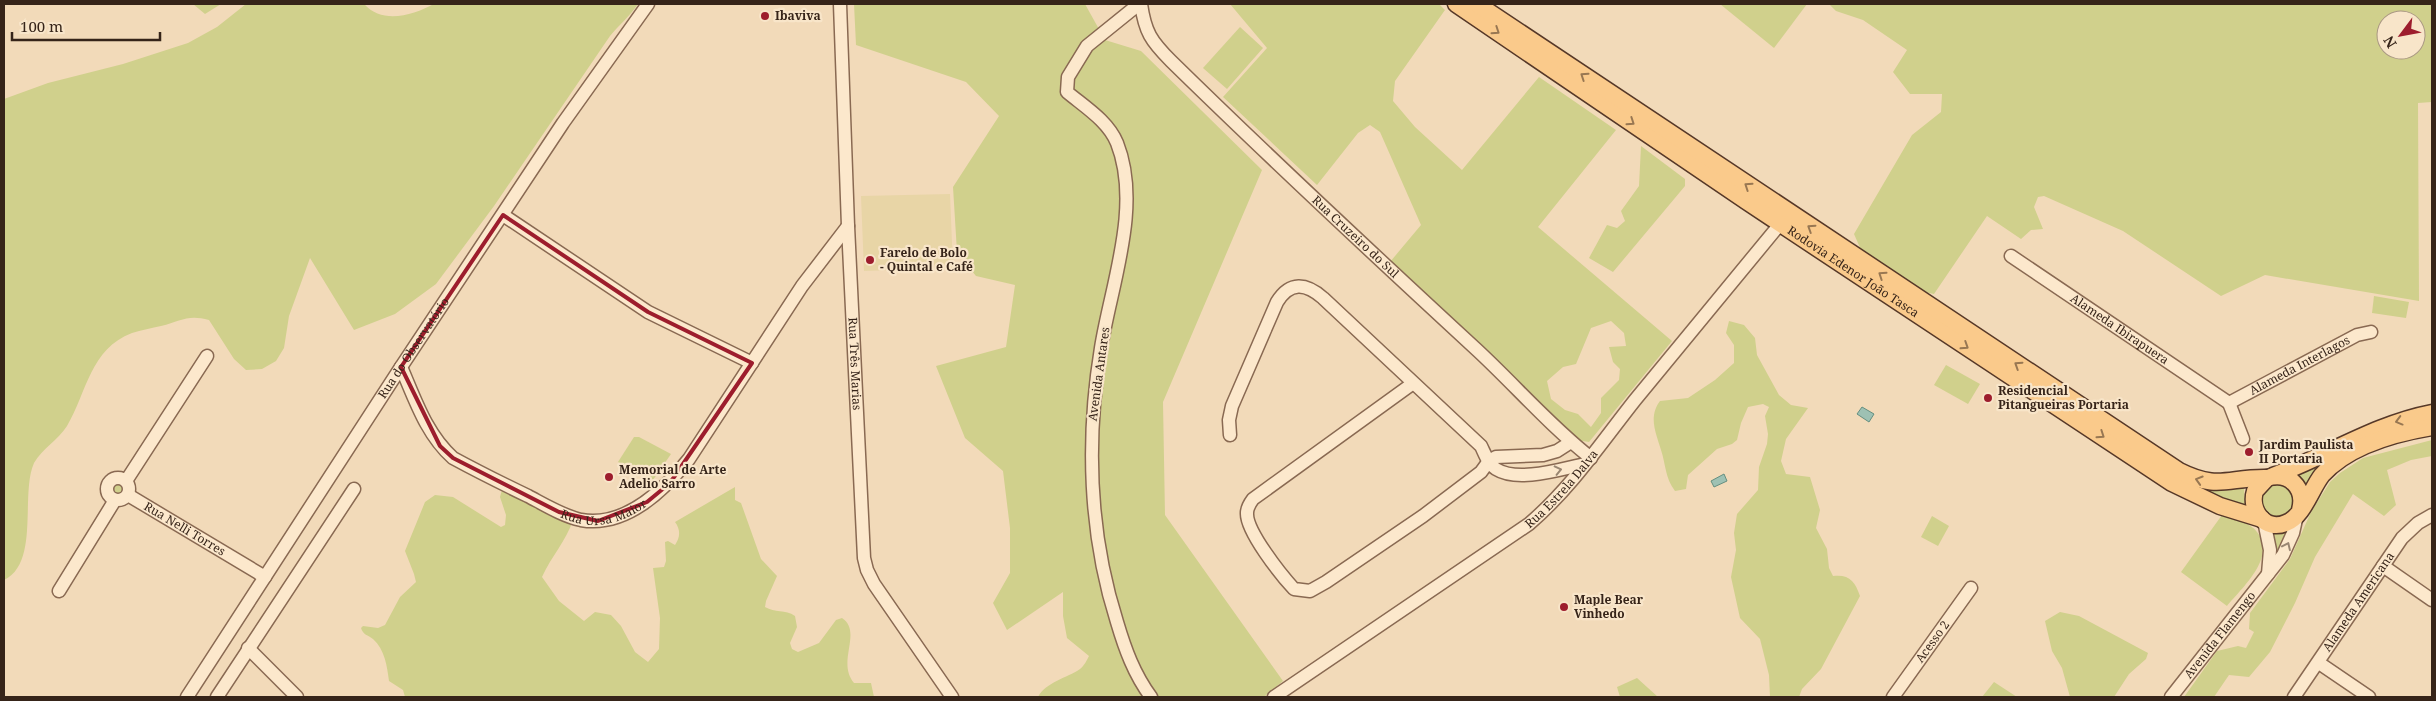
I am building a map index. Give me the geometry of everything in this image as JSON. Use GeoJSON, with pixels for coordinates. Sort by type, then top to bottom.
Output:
{"type":"FeatureCollection","features":[{"type":"Feature","properties":{"kind":"main road","name":"Rodovia Edenor João Tasca"},"geometry":{"type":"LineString","coordinates":[[1456,4],[2179,471],[2198,480],[2212,483],[2270,477],[2307,464],[2391,423],[2432,412]]}},
{"type":"Feature","properties":{"kind":"main road","name":"Rodovia Edenor João Tasca"},"geometry":{"type":"LineString","coordinates":[[1477,4],[2172,483],[2220,506],[2263,520]]}},
{"type":"Feature","properties":{"kind":"main road"},"geometry":{"type":"LineString","coordinates":[[2299,513],[2302,498],[2298,488],[2288,479],[2270,477],[2258,486],[2253,497],[2254,509],[2263,520],[2272,524],[2283,524],[2299,513],[2312,487],[2324,473],[2350,454],[2387,438],[2432,427]]}},
{"type":"Feature","properties":{"kind":"street","name":"Rua do Observatório"},"geometry":{"type":"LineString","coordinates":[[187,697],[401,367],[563,123],[648,4]]}},
{"type":"Feature","properties":{"kind":"street","name":"Rua Três Marias"},"geometry":{"type":"LineString","coordinates":[[840,4],[862,529],[867,570],[874,584],[952,697]]}},
{"type":"Feature","properties":{"kind":"street","name":"Avenida Antares"},"geometry":{"type":"LineString","coordinates":[[1140,4],[1087,46],[1068,76],[1068,92],[1108,126],[1117,144],[1126,196],[1125,224],[1100,358],[1092,414],[1095,519],[1109,596],[1129,661],[1151,697]]}},
{"type":"Feature","properties":{"kind":"street","name":"Rua Cruzeiro do Sul"},"geometry":{"type":"LineString","coordinates":[[1140,4],[1151,42],[1360,244],[1478,351],[1588,461]]}},
{"type":"Feature","properties":{"kind":"street"},"geometry":{"type":"LineString","coordinates":[[503,215],[648,312],[752,363]]}},
{"type":"Feature","properties":{"kind":"street","name":"Rua Estrela Dalva"},"geometry":{"type":"LineString","coordinates":[[1280,695],[1530,524],[1567,488],[1634,402],[1785,218]]}},
{"type":"Feature","properties":{"kind":"street","name":"Rua Ursa Maior"},"geometry":{"type":"LineString","coordinates":[[401,367],[426,424],[440,446],[453,458],[559,512],[580,520],[598,521],[622,514],[647,502],[670,483],[689,459],[832,244],[848,226]]}},
{"type":"Feature","properties":{"kind":"street"},"geometry":{"type":"LineString","coordinates":[[832,244],[849,240]]}},
{"type":"Feature","properties":{"kind":"street","name":"Alameda Ibirapuera"},"geometry":{"type":"LineString","coordinates":[[2011,256],[2229,403]]}},
{"type":"Feature","properties":{"kind":"street"},"geometry":{"type":"LineString","coordinates":[[1230,435],[1229,420],[1232,406],[1273,310],[1283,292],[1292,288],[1306,287],[1315,291],[1412,384],[1481,446],[1496,469],[1523,474],[1544,473],[1588,461]]}},
{"type":"Feature","properties":{"kind":"street","name":"Alameda Interlagos"},"geometry":{"type":"LineString","coordinates":[[2229,403],[2357,335],[2371,332]]}},
{"type":"Feature","properties":{"kind":"street"},"geometry":{"type":"LineString","coordinates":[[126,481],[207,356]]}},
{"type":"Feature","properties":{"kind":"street"},"geometry":{"type":"LineString","coordinates":[[1412,384],[1253,499],[1248,507],[1248,518],[1253,532],[1294,589],[1310,591],[1326,582],[1423,516],[1482,472],[1489,461],[1496,457],[1543,455],[1557,451],[1571,442]]}},
{"type":"Feature","properties":{"kind":"street"},"geometry":{"type":"LineString","coordinates":[[2229,403],[2243,439]]}},
{"type":"Feature","properties":{"kind":"street"},"geometry":{"type":"LineString","coordinates":[[115,478],[126,481],[129,487],[128,494],[122,499],[115,500],[108,492],[109,482],[115,478]]}},
{"type":"Feature","properties":{"kind":"street"},"geometry":{"type":"LineString","coordinates":[[217,697],[354,489]]}},
{"type":"Feature","properties":{"kind":"street","name":"Rua Nelli Torres"},"geometry":{"type":"LineString","coordinates":[[128,494],[265,577]]}},
{"type":"Feature","properties":{"kind":"street"},"geometry":{"type":"LineString","coordinates":[[59,591],[115,500]]}},
{"type":"Feature","properties":{"kind":"street","name":"Avenida Flamengo"},"geometry":{"type":"LineString","coordinates":[[2171,697],[2195,664],[2283,555],[2293,533],[2299,513]]}},
{"type":"Feature","properties":{"kind":"street","name":"Alameda Americana"},"geometry":{"type":"LineString","coordinates":[[2294,697],[2402,538],[2418,523],[2432,515]]}},
{"type":"Feature","properties":{"kind":"street"},"geometry":{"type":"LineString","coordinates":[[2263,520],[2270,550],[2268,574]]}},
{"type":"Feature","properties":{"kind":"street"},"geometry":{"type":"LineString","coordinates":[[2383,566],[2432,600]]}},
{"type":"Feature","properties":{"kind":"street","name":"Acesso 2"},"geometry":{"type":"LineString","coordinates":[[1893,697],[1971,588]]}},
{"type":"Feature","properties":{"kind":"street"},"geometry":{"type":"LineString","coordinates":[[248,648],[297,697]]}},
{"type":"Feature","properties":{"kind":"street"},"geometry":{"type":"LineString","coordinates":[[2318,663],[2369,697]]}},
{"type":"Feature","properties":{"kind":"highlighted area"},"geometry":{"type":"Polygon","coordinates":[[[503,215],[648,312],[752,363],[670,483],[647,502],[598,521],[559,512],[453,458],[440,446],[401,367],[503,215]]]}},
{"type":"Feature","properties":{"kind":"shaded area"},"geometry":{"type":"Polygon","coordinates":[[[950,194],[953,268],[864,271],[861,196],[950,194]]]}},
{"type":"Feature","properties":{"kind":"shaded area"},"geometry":{"type":"Polygon","coordinates":[[[1862,407],[1874,414],[1869,422],[1857,414],[1862,407]]]}},
{"type":"Feature","properties":{"kind":"shaded area"},"geometry":{"type":"Polygon","coordinates":[[[1724,474],[1727,481],[1714,487],[1711,481],[1724,474]]]}},
{"type":"Feature","properties":{"kind":"green space"},"geometry":{"type":"Polygon","coordinates":[[[193,4],[221,4],[205,14],[193,4]]]}},
{"type":"Feature","properties":{"kind":"green space"},"geometry":{"type":"Polygon","coordinates":[[[246,4],[364,4],[380,14],[398,16],[417,12],[434,4],[638,4],[610,36],[494,206],[436,284],[395,314],[354,330],[310,258],[289,316],[284,348],[276,361],[262,369],[246,370],[234,359],[209,320],[202,318],[185,319],[132,333],[118,340],[107,349],[91,373],[67,426],[34,463],[28,492],[26,544],[22,559],[15,571],[4,580],[4,99],[48,83],[123,64],[188,43],[217,27],[246,4]]]}},
{"type":"Feature","properties":{"kind":"green space"},"geometry":{"type":"Polygon","coordinates":[[[854,4],[1085,4],[1105,40],[1141,51],[1262,170],[1163,402],[1165,515],[1283,681],[1264,697],[1038,697],[1051,684],[1080,669],[1089,656],[1067,638],[1063,616],[1063,592],[1007,630],[993,603],[1010,573],[1010,528],[1003,471],[965,438],[936,366],[1006,347],[1015,285],[976,276],[957,252],[953,187],[999,116],[966,82],[856,45],[854,4]]]}},
{"type":"Feature","properties":{"kind":"green space"},"geometry":{"type":"Polygon","coordinates":[[[1230,4],[1439,4],[1445,10],[1395,81],[1393,101],[1415,127],[1462,170],[1539,77],[1616,130],[1538,227],[1672,341],[1589,442],[1576,440],[1520,383],[1390,262],[1421,225],[1380,132],[1370,125],[1358,133],[1317,185],[1223,97],[1267,48],[1230,4]],[[1611,321],[1591,328],[1576,364],[1563,367],[1547,381],[1551,399],[1565,410],[1578,414],[1591,427],[1601,413],[1601,398],[1619,380],[1620,369],[1613,362],[1609,347],[1626,346],[1624,333],[1611,321]]]}},
{"type":"Feature","properties":{"kind":"green space"},"geometry":{"type":"Polygon","coordinates":[[[1720,4],[1807,4],[1774,48],[1720,4]]]}},
{"type":"Feature","properties":{"kind":"green space"},"geometry":{"type":"Polygon","coordinates":[[[1829,4],[2432,4],[2432,102],[2418,103],[2419,301],[2265,275],[2221,296],[2123,231],[2044,196],[2038,197],[2034,207],[2043,229],[2031,230],[2021,239],[1987,216],[1934,294],[1924,292],[1861,250],[1854,234],[1912,135],[1941,112],[1942,94],[1910,94],[1893,72],[1907,50],[1863,20],[1836,11],[1829,4]]]}},
{"type":"Feature","properties":{"kind":"green space"},"geometry":{"type":"Polygon","coordinates":[[[1240,27],[1263,48],[1227,89],[1203,68],[1240,27]]]}},
{"type":"Feature","properties":{"kind":"green space"},"geometry":{"type":"Polygon","coordinates":[[[1641,146],[1685,179],[1685,186],[1613,272],[1589,258],[1607,225],[1617,228],[1625,221],[1621,211],[1639,186],[1641,146]]]}},
{"type":"Feature","properties":{"kind":"green space"},"geometry":{"type":"Polygon","coordinates":[[[2374,296],[2409,302],[2406,318],[2372,313],[2374,296]]]}},
{"type":"Feature","properties":{"kind":"green space"},"geometry":{"type":"Polygon","coordinates":[[[1729,321],[1744,325],[1755,338],[1757,355],[1779,395],[1791,405],[1808,408],[1786,439],[1781,461],[1786,474],[1810,477],[1820,510],[1816,528],[1827,549],[1829,568],[1833,576],[1843,576],[1851,580],[1860,596],[1821,669],[1802,689],[1799,697],[1770,697],[1769,675],[1760,639],[1740,618],[1731,577],[1736,550],[1734,533],[1737,514],[1758,490],[1759,467],[1767,444],[1768,434],[1765,416],[1769,407],[1763,404],[1748,407],[1741,423],[1737,440],[1732,444],[1717,449],[1688,475],[1686,489],[1675,491],[1667,476],[1654,425],[1654,413],[1660,401],[1688,398],[1715,380],[1734,363],[1734,345],[1726,333],[1729,321]]]}},
{"type":"Feature","properties":{"kind":"green space"},"geometry":{"type":"Polygon","coordinates":[[[1946,365],[1980,384],[1968,404],[1934,385],[1946,365]]]}},
{"type":"Feature","properties":{"kind":"green space"},"geometry":{"type":"Polygon","coordinates":[[[2406,427],[2307,486],[2297,474],[2313,469],[2354,446],[2406,427]]]}},
{"type":"Feature","properties":{"kind":"green space"},"geometry":{"type":"Polygon","coordinates":[[[634,437],[639,437],[671,454],[653,480],[618,462],[634,437]]]}},
{"type":"Feature","properties":{"kind":"green space"},"geometry":{"type":"Polygon","coordinates":[[[2432,440],[2432,456],[2411,460],[2387,470],[2396,505],[2384,516],[2353,494],[2315,557],[2295,603],[2270,652],[2249,677],[2229,675],[2214,697],[2184,697],[2217,651],[2238,646],[2246,648],[2254,632],[2249,629],[2250,613],[2290,559],[2311,512],[2330,482],[2363,458],[2432,440]]]}},
{"type":"Feature","properties":{"kind":"green space"},"geometry":{"type":"Polygon","coordinates":[[[121,482],[124,483],[124,493],[117,494],[114,493],[113,486],[114,483],[121,482]]]}},
{"type":"Feature","properties":{"kind":"green space"},"geometry":{"type":"Polygon","coordinates":[[[2271,482],[2291,487],[2296,506],[2279,520],[2264,515],[2259,493],[2271,482]]]}},
{"type":"Feature","properties":{"kind":"green space"},"geometry":{"type":"Polygon","coordinates":[[[2196,486],[2214,490],[2244,487],[2245,507],[2195,490],[2196,486]]]}},
{"type":"Feature","properties":{"kind":"green space"},"geometry":{"type":"Polygon","coordinates":[[[735,487],[735,500],[741,503],[761,559],[777,576],[765,607],[788,612],[795,616],[797,627],[790,643],[792,649],[798,652],[819,643],[836,620],[842,618],[848,624],[850,631],[847,666],[849,675],[854,683],[871,683],[874,697],[405,697],[403,690],[389,681],[383,653],[377,643],[366,635],[361,628],[363,626],[378,628],[385,625],[400,597],[416,582],[405,551],[425,502],[435,495],[453,497],[501,527],[505,525],[506,515],[500,497],[502,490],[508,488],[573,520],[542,577],[559,601],[584,621],[595,612],[611,615],[621,626],[635,652],[648,662],[659,649],[660,618],[653,568],[664,567],[666,561],[665,542],[668,541],[675,545],[677,542],[679,531],[675,522],[735,487]]]}},
{"type":"Feature","properties":{"kind":"green space"},"geometry":{"type":"Polygon","coordinates":[[[2222,515],[2241,521],[2254,529],[2262,542],[2263,552],[2255,572],[2227,606],[2181,572],[2222,515]]]}},
{"type":"Feature","properties":{"kind":"green space"},"geometry":{"type":"Polygon","coordinates":[[[1932,516],[1949,526],[1938,546],[1921,537],[1932,516]]]}},
{"type":"Feature","properties":{"kind":"green space"},"geometry":{"type":"Polygon","coordinates":[[[2288,530],[2277,551],[2271,531],[2279,533],[2288,530]]]}},
{"type":"Feature","properties":{"kind":"green space"},"geometry":{"type":"Polygon","coordinates":[[[2060,612],[2079,616],[2148,653],[2146,659],[2129,674],[2114,697],[2070,697],[2062,668],[2052,651],[2045,621],[2060,612]]]}},
{"type":"Feature","properties":{"kind":"green space"},"geometry":{"type":"Polygon","coordinates":[[[1637,678],[1658,697],[1620,697],[1617,687],[1637,678]]]}},
{"type":"Feature","properties":{"kind":"green space"},"geometry":{"type":"Polygon","coordinates":[[[1994,682],[2017,697],[1982,697],[1994,682]]]}},
{"type":"Feature","properties":{"kind":"place","name":"Ibaviva"},"geometry":{"type":"Point","coordinates":[765,16]}},
{"type":"Feature","properties":{"kind":"place","name":"Farelo de Bolo - Quintal e Café"},"geometry":{"type":"Point","coordinates":[870,260]}},
{"type":"Feature","properties":{"kind":"place","name":"Residencial Pitangueiras Portaria"},"geometry":{"type":"Point","coordinates":[1988,398]}},
{"type":"Feature","properties":{"kind":"place","name":"Jardim Paulista II Portaria"},"geometry":{"type":"Point","coordinates":[2249,452]}},
{"type":"Feature","properties":{"kind":"place","name":"Memorial de Arte Adelio Sarro"},"geometry":{"type":"Point","coordinates":[609,477]}},
{"type":"Feature","properties":{"kind":"place","name":"Maple Bear Vinhedo"},"geometry":{"type":"Point","coordinates":[1564,607]}}]}
